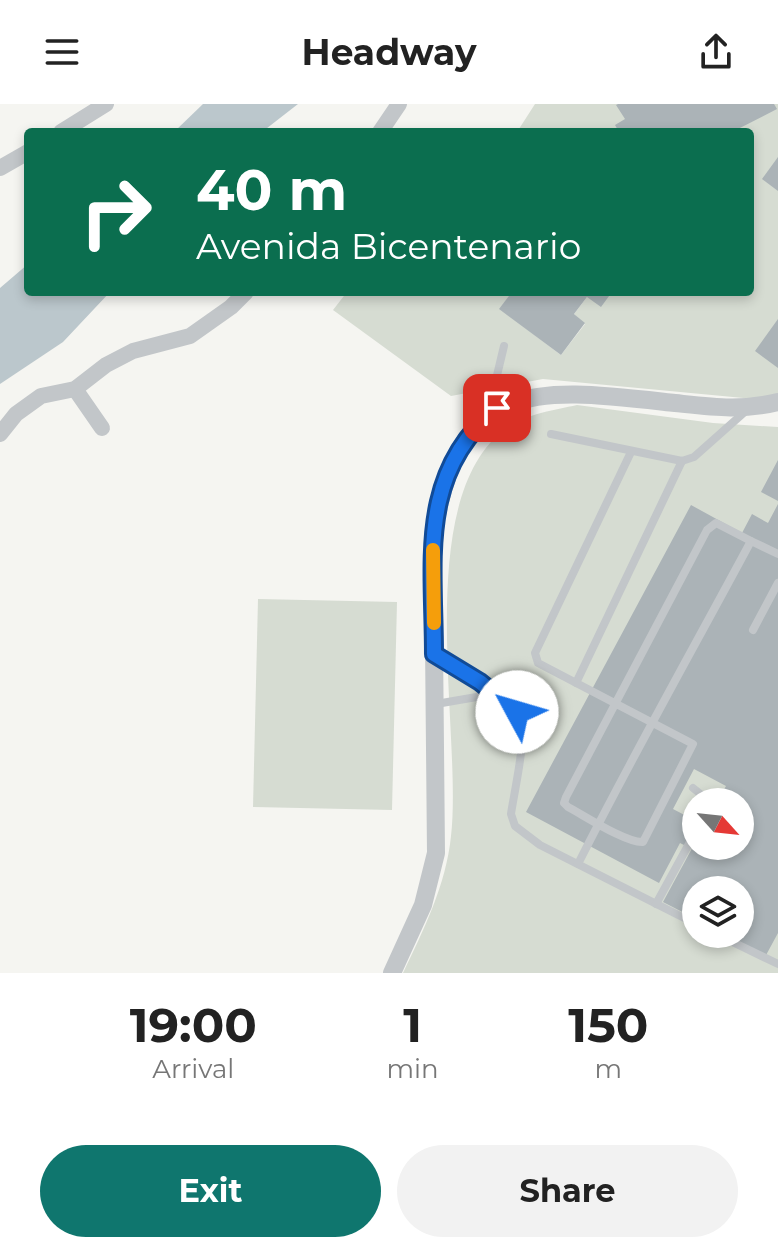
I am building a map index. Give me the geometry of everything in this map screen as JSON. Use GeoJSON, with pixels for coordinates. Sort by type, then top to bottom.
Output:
{"type":"FeatureCollection","features":[{"type":"Feature","properties":{"kind":"street"},"geometry":{"type":"LineString","coordinates":[[67,128],[106,104]]}},
{"type":"Feature","properties":{"kind":"street"},"geometry":{"type":"LineString","coordinates":[[383,128],[399,104]]}},
{"type":"Feature","properties":{"kind":"street"},"geometry":{"type":"LineString","coordinates":[[0,168],[24,154]]}},
{"type":"Feature","properties":{"kind":"street"},"geometry":{"type":"LineString","coordinates":[[0,434],[16,414],[41,396],[75,389],[106,365],[133,351],[190,336],[242,296]]}},
{"type":"Feature","properties":{"kind":"street"},"geometry":{"type":"LineString","coordinates":[[75,389],[102,428]]}},
{"type":"Feature","properties":{"kind":"street"},"geometry":{"type":"LineString","coordinates":[[392,973],[423,905],[436,853],[433,537],[439,497],[456,451],[480,422],[497,408],[526,399],[575,393],[748,409],[778,402]]}},
{"type":"Feature","properties":{"kind":"lane"},"geometry":{"type":"LineString","coordinates":[[497,408],[493,392],[504,346]]}},
{"type":"Feature","properties":{"kind":"lane"},"geometry":{"type":"LineString","coordinates":[[551,434],[682,461],[694,457],[748,409]]}},
{"type":"Feature","properties":{"kind":"lane"},"geometry":{"type":"LineString","coordinates":[[631,452],[535,653],[538,663],[616,705],[693,744],[643,842],[635,842],[564,803],[616,705],[711,524],[716,523],[778,554]]}},
{"type":"Feature","properties":{"kind":"lane"},"geometry":{"type":"LineString","coordinates":[[576,683],[682,461]]}},
{"type":"Feature","properties":{"kind":"lane"},"geometry":{"type":"LineString","coordinates":[[578,864],[751,541]]}},
{"type":"Feature","properties":{"kind":"lane"},"geometry":{"type":"LineString","coordinates":[[753,630],[778,583]]}},
{"type":"Feature","properties":{"kind":"lane"},"geometry":{"type":"LineString","coordinates":[[434,654],[517,712],[522,723],[511,814],[515,826],[532,840],[682,917]]}},
{"type":"Feature","properties":{"kind":"lane"},"geometry":{"type":"LineString","coordinates":[[435,704],[494,694]]}},
{"type":"Feature","properties":{"kind":"lane"},"geometry":{"type":"LineString","coordinates":[[656,904],[682,857]]}},
{"type":"Feature","properties":{"kind":"lane"},"geometry":{"type":"LineString","coordinates":[[745,948],[778,964]]}},
{"type":"Feature","properties":{"kind":"shaded area"},"geometry":{"type":"Polygon","coordinates":[[[203,104],[298,104],[267,128],[178,128],[203,104]]]}},
{"type":"Feature","properties":{"kind":"shaded area"},"geometry":{"type":"Polygon","coordinates":[[[535,104],[778,104],[778,394],[754,399],[543,379],[451,396],[333,310],[344,296],[509,296],[500,309],[561,355],[585,324],[574,314],[587,297],[754,296],[754,128],[520,128],[535,104]]]}},
{"type":"Feature","properties":{"kind":"shaded area"},"geometry":{"type":"Polygon","coordinates":[[[24,267],[24,296],[106,296],[63,342],[0,384],[0,288],[24,267]]]}},
{"type":"Feature","properties":{"kind":"shaded area"},"geometry":{"type":"Polygon","coordinates":[[[577,405],[713,423],[778,427],[778,973],[403,973],[439,889],[451,836],[453,791],[447,618],[450,559],[459,505],[478,460],[508,427],[532,416],[577,405]]]}},
{"type":"Feature","properties":{"kind":"shaded area"},"geometry":{"type":"Polygon","coordinates":[[[258,599],[397,602],[392,810],[253,807],[258,599]]]}},
{"type":"Feature","properties":{"kind":"building"},"geometry":{"type":"Polygon","coordinates":[[[774,104],[777,109],[740,128],[617,128],[615,125],[625,119],[616,105],[774,104]]]}},
{"type":"Feature","properties":{"kind":"building"},"geometry":{"type":"Polygon","coordinates":[[[778,157],[778,191],[762,179],[778,157]]]}},
{"type":"Feature","properties":{"kind":"building"},"geometry":{"type":"Polygon","coordinates":[[[509,296],[609,296],[601,307],[587,297],[574,314],[585,323],[561,355],[499,309],[509,296]]]}},
{"type":"Feature","properties":{"kind":"building"},"geometry":{"type":"Polygon","coordinates":[[[778,319],[778,368],[755,351],[778,319]]]}},
{"type":"Feature","properties":{"kind":"building"},"geometry":{"type":"Polygon","coordinates":[[[778,460],[778,501],[761,492],[778,460]]]}},
{"type":"Feature","properties":{"kind":"building"},"geometry":{"type":"Polygon","coordinates":[[[778,504],[778,933],[765,957],[749,948],[754,948],[754,876],[682,876],[682,912],[663,902],[686,860],[754,860],[754,788],[725,788],[694,769],[673,809],[682,814],[682,844],[659,883],[526,812],[691,505],[742,533],[752,514],[768,523],[778,504]]]}},
{"type":"Feature","properties":{"kind":"slow traffic"},"geometry":{"type":"LineString","coordinates":[[433,550],[434,623]]}},
{"type":"Feature","properties":{"kind":"route"},"geometry":{"type":"LineString","coordinates":[[497,408],[480,422],[456,451],[439,497],[433,537],[434,654],[480,682],[517,712]]}}]}
